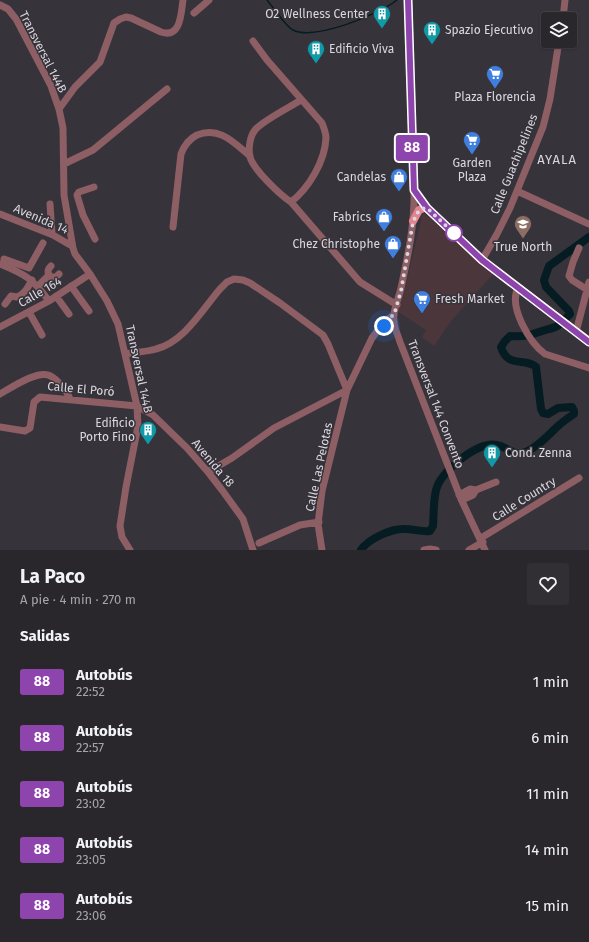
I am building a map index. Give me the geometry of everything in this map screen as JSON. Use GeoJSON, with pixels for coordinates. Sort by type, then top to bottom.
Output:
{"type":"FeatureCollection","features":[{"type":"Feature","properties":{"kind":"main road"},"geometry":{"type":"LineString","coordinates":[[408,0],[414,190],[427,208],[482,260],[589,342]]}},
{"type":"Feature","properties":{"kind":"main road"},"geometry":{"type":"LineString","coordinates":[[413,222],[419,210],[427,208]]}},
{"type":"Feature","properties":{"kind":"street"},"geometry":{"type":"LineString","coordinates":[[59,109],[75,87],[100,62],[114,23],[126,17],[166,34],[171,34],[177,29],[183,0]]}},
{"type":"Feature","properties":{"kind":"street"},"geometry":{"type":"LineString","coordinates":[[194,13],[209,0]]}},
{"type":"Feature","properties":{"kind":"street"},"geometry":{"type":"LineString","coordinates":[[564,12],[565,0]]}},
{"type":"Feature","properties":{"kind":"street","name":"Transversal 144B"},"geometry":{"type":"LineString","coordinates":[[0,5],[8,10],[16,19],[51,86],[59,109],[63,128],[64,195],[72,246],[75,254],[90,274],[118,324],[139,419],[128,468],[120,526],[122,537],[130,550]]}},
{"type":"Feature","properties":{"kind":"street"},"geometry":{"type":"LineString","coordinates":[[253,41],[301,100],[322,123],[326,137],[323,151],[308,186],[291,202]]}},
{"type":"Feature","properties":{"kind":"street","name":"Calle Guachipelines"},"geometry":{"type":"LineString","coordinates":[[482,260],[498,234],[543,127],[550,99],[558,48]]}},
{"type":"Feature","properties":{"kind":"street"},"geometry":{"type":"LineString","coordinates":[[64,164],[94,150],[167,89]]}},
{"type":"Feature","properties":{"kind":"street"},"geometry":{"type":"LineString","coordinates":[[250,156],[250,140],[254,131],[301,100]]}},
{"type":"Feature","properties":{"kind":"street"},"geometry":{"type":"LineString","coordinates":[[173,227],[182,149],[191,139],[204,133],[213,132],[219,134],[232,141],[250,156],[255,166],[263,176],[291,202],[360,282],[397,305]]}},
{"type":"Feature","properties":{"kind":"street"},"geometry":{"type":"LineString","coordinates":[[94,187],[78,192],[77,194],[83,215],[95,239]]}},
{"type":"Feature","properties":{"kind":"street","name":"Transversal 144 Convento"},"geometry":{"type":"LineString","coordinates":[[414,190],[413,222],[404,277],[394,315],[395,328],[460,498],[486,550]]}},
{"type":"Feature","properties":{"kind":"street"},"geometry":{"type":"LineString","coordinates":[[517,191],[589,224]]}},
{"type":"Feature","properties":{"kind":"street"},"geometry":{"type":"LineString","coordinates":[[50,204],[52,234]]}},
{"type":"Feature","properties":{"kind":"street","name":"Avenida 14"},"geometry":{"type":"LineString","coordinates":[[0,214],[52,234],[72,246]]}},
{"type":"Feature","properties":{"kind":"street"},"geometry":{"type":"LineString","coordinates":[[4,262],[29,268],[43,243]]}},
{"type":"Feature","properties":{"kind":"street"},"geometry":{"type":"LineString","coordinates":[[576,332],[588,285],[572,280],[569,276],[572,262],[579,248]]}},
{"type":"Feature","properties":{"kind":"street"},"geometry":{"type":"LineString","coordinates":[[4,262],[32,280],[49,301]]}},
{"type":"Feature","properties":{"kind":"street"},"geometry":{"type":"LineString","coordinates":[[38,286],[49,275],[48,271],[51,266]]}},
{"type":"Feature","properties":{"kind":"street"},"geometry":{"type":"LineString","coordinates":[[49,275],[53,278],[59,274]]}},
{"type":"Feature","properties":{"kind":"street","name":"Calle 164"},"geometry":{"type":"LineString","coordinates":[[0,327],[49,301],[90,274]]}},
{"type":"Feature","properties":{"kind":"street"},"geometry":{"type":"LineString","coordinates":[[5,304],[11,296],[17,297],[24,294],[32,280]]}},
{"type":"Feature","properties":{"kind":"street"},"geometry":{"type":"LineString","coordinates":[[125,354],[156,349],[169,344],[185,331],[227,282],[234,280],[250,282],[322,335],[328,344],[347,390],[274,428],[232,458],[208,472]]}},
{"type":"Feature","properties":{"kind":"street"},"geometry":{"type":"LineString","coordinates":[[71,286],[88,311]]}},
{"type":"Feature","properties":{"kind":"street"},"geometry":{"type":"LineString","coordinates":[[518,288],[516,293],[516,311],[540,350],[545,354],[589,368]]}},
{"type":"Feature","properties":{"kind":"street"},"geometry":{"type":"LineString","coordinates":[[56,296],[69,314]]}},
{"type":"Feature","properties":{"kind":"street"},"geometry":{"type":"LineString","coordinates":[[29,312],[42,335]]}},
{"type":"Feature","properties":{"kind":"street","name":"Calle Las Pelotas"},"geometry":{"type":"LineString","coordinates":[[322,550],[319,522],[322,491],[347,390],[367,347],[380,328],[390,317],[394,315]]}},
{"type":"Feature","properties":{"kind":"street"},"geometry":{"type":"LineString","coordinates":[[380,328],[389,326],[395,328]]}},
{"type":"Feature","properties":{"kind":"street"},"geometry":{"type":"LineString","coordinates":[[0,394],[36,375],[43,374],[50,375],[57,381],[68,392],[70,399]]}},
{"type":"Feature","properties":{"kind":"street","name":"Calle El Poró"},"geometry":{"type":"LineString","coordinates":[[0,427],[25,431],[28,430],[30,428],[34,402],[40,397],[137,406]]}},
{"type":"Feature","properties":{"kind":"street","name":"Avenida 18"},"geometry":{"type":"LineString","coordinates":[[137,406],[153,415],[187,448],[208,472],[243,519],[253,550]]}},
{"type":"Feature","properties":{"kind":"street","name":"Calle Country"},"geometry":{"type":"LineString","coordinates":[[469,550],[482,540],[579,478]]}},
{"type":"Feature","properties":{"kind":"street"},"geometry":{"type":"LineString","coordinates":[[460,498],[470,489],[476,490],[496,482]]}},
{"type":"Feature","properties":{"kind":"street"},"geometry":{"type":"LineString","coordinates":[[259,543],[300,524],[319,522]]}},
{"type":"Feature","properties":{"kind":"street"},"geometry":{"type":"LineString","coordinates":[[424,550],[436,550]]}},
{"type":"Feature","properties":{"kind":"shaded area"},"geometry":{"type":"Polygon","coordinates":[[[423,212],[494,273],[451,321],[434,346],[422,337],[426,330],[397,311],[404,292],[423,212]]]}},
{"type":"Feature","properties":{"kind":"waterway"},"geometry":{"type":"LineString","coordinates":[[267,0],[290,28],[303,32],[316,32],[331,29],[362,19],[389,6],[397,0]]}},
{"type":"Feature","properties":{"kind":"waterway"},"geometry":{"type":"LineString","coordinates":[[566,318],[570,314],[569,311],[546,287],[544,280],[549,266],[589,237]]}},
{"type":"Feature","properties":{"kind":"waterway"},"geometry":{"type":"LineString","coordinates":[[361,550],[375,538],[394,530],[405,529],[430,531],[433,526],[434,501],[437,487],[446,473],[471,452],[480,447],[489,445],[501,446],[516,453],[525,452],[538,444],[561,423],[574,414],[572,407],[558,408],[548,414],[543,413],[541,409],[536,367],[532,364],[517,362],[508,358],[504,354],[501,347],[510,336],[524,336],[555,328],[560,324]]}},
{"type":"Feature","properties":{"kind":"bus line","name":"88"},"geometry":{"type":"LineString","coordinates":[[408,0],[414,190],[427,208],[482,260],[589,342]]}},
{"type":"Feature","properties":{"kind":"place","name":"O2 Wellness Center"},"geometry":{"type":"Point","coordinates":[382,29]}},
{"type":"Feature","properties":{"kind":"place","name":"Spazio Ejecutivo"},"geometry":{"type":"Point","coordinates":[432,45]}},
{"type":"Feature","properties":{"kind":"place","name":"Edificio Viva"},"geometry":{"type":"Point","coordinates":[316,64]}},
{"type":"Feature","properties":{"kind":"place","name":"Plaza Florencia"},"geometry":{"type":"Point","coordinates":[495,89]}},
{"type":"Feature","properties":{"kind":"place","name":"Garden Plaza"},"geometry":{"type":"Point","coordinates":[472,155]}},
{"type":"Feature","properties":{"kind":"place","name":"Candelas"},"geometry":{"type":"Point","coordinates":[399,192]}},
{"type":"Feature","properties":{"kind":"place","name":"Fabrics"},"geometry":{"type":"Point","coordinates":[384,232]}},
{"type":"Feature","properties":{"kind":"place","name":"True North"},"geometry":{"type":"Point","coordinates":[523,239]}},
{"type":"Feature","properties":{"kind":"place","name":"Chez Christophe"},"geometry":{"type":"Point","coordinates":[393,259]}},
{"type":"Feature","properties":{"kind":"place","name":"Fresh Market"},"geometry":{"type":"Point","coordinates":[422,314]}},
{"type":"Feature","properties":{"kind":"place","name":"Edificio Porto Fino"},"geometry":{"type":"Point","coordinates":[148,445]}},
{"type":"Feature","properties":{"kind":"place","name":"Cond. Zenna"},"geometry":{"type":"Point","coordinates":[492,468]}},
{"type":"Feature","properties":{"kind":"district","name":"AYALA"},"geometry":{"type":"Point","coordinates":[557,159]}},
{"type":"Feature","properties":{"kind":"route"},"geometry":{"type":"LineString","coordinates":[[384,326],[380,328],[390,317],[394,315],[404,277],[413,222],[419,210],[427,208],[457,236],[454,233]]}}]}
